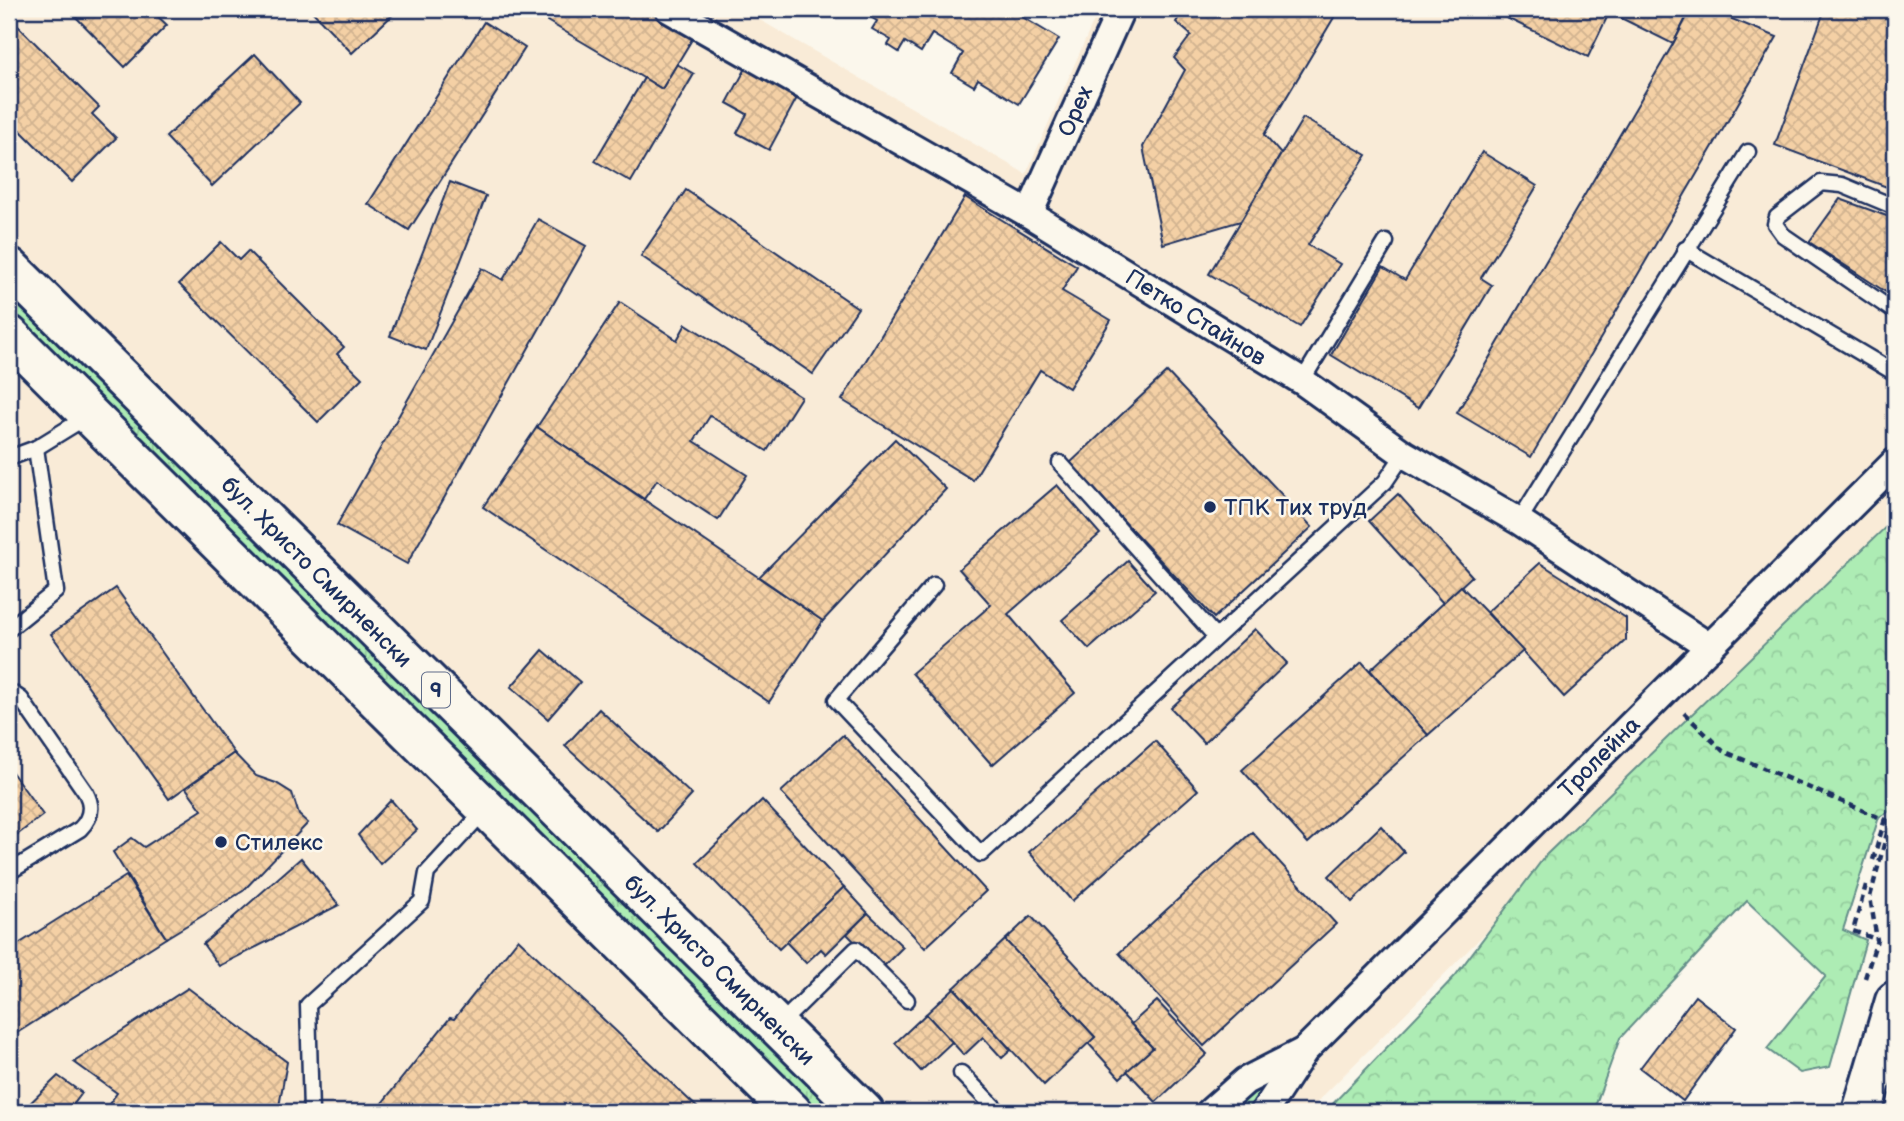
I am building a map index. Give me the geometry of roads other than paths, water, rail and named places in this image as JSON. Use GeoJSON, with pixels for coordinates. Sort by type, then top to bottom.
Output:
{"type":"FeatureCollection","features":[{"type":"Feature","properties":{"kind":"main road","name":"бул. Христо Смирненски"},"geometry":{"type":"LineString","coordinates":[[9,267],[864,1112]]}},
{"type":"Feature","properties":{"kind":"main road","name":"9"},"geometry":{"type":"LineString","coordinates":[[9,335],[792,1112]]}},
{"type":"Feature","properties":{"kind":"main road"},"geometry":{"type":"LineString","coordinates":[[1862,1112],[1879,995]]}},
{"type":"Feature","properties":{"kind":"street","name":"Петко Стайнов"},"geometry":{"type":"LineString","coordinates":[[669,9],[1029,214],[1302,382],[1404,454],[1519,521],[1710,647]]}},
{"type":"Feature","properties":{"kind":"street","name":"Орех"},"geometry":{"type":"LineString","coordinates":[[1029,214],[1121,9]]}},
{"type":"Feature","properties":{"kind":"street","name":"Тролейна"},"geometry":{"type":"LineString","coordinates":[[1264,1112],[1304,1051],[1895,462]]}},
{"type":"Feature","properties":{"kind":"street","name":"Тролейна"},"geometry":{"type":"LineString","coordinates":[[1210,1112],[1245,1082],[1304,1051]]}},
{"type":"Feature","properties":{"kind":"lane"},"geometry":{"type":"LineString","coordinates":[[1519,521],[1685,249],[1748,152]]}},
{"type":"Feature","properties":{"kind":"lane"},"geometry":{"type":"LineString","coordinates":[[1895,207],[1842,185],[1821,183],[1777,217],[1775,225],[1783,235],[1895,312]]}},
{"type":"Feature","properties":{"kind":"lane"},"geometry":{"type":"LineString","coordinates":[[1302,382],[1386,242]]}},
{"type":"Feature","properties":{"kind":"lane"},"geometry":{"type":"LineString","coordinates":[[1685,249],[1895,373]]}},
{"type":"Feature","properties":{"kind":"lane"},"geometry":{"type":"LineString","coordinates":[[9,458],[36,447],[89,416]]}},
{"type":"Feature","properties":{"kind":"lane"},"geometry":{"type":"LineString","coordinates":[[9,629],[56,591],[36,447]]}},
{"type":"Feature","properties":{"kind":"lane"},"geometry":{"type":"LineString","coordinates":[[934,585],[836,700],[981,854],[1385,482],[1404,454]]}},
{"type":"Feature","properties":{"kind":"lane"},"geometry":{"type":"LineString","coordinates":[[1060,463],[1216,637]]}},
{"type":"Feature","properties":{"kind":"lane"},"geometry":{"type":"LineString","coordinates":[[9,691],[21,699],[86,793],[91,808],[86,823],[80,829],[9,872]]}},
{"type":"Feature","properties":{"kind":"lane"},"geometry":{"type":"LineString","coordinates":[[311,1112],[308,1005],[422,901],[427,873],[486,809]]}},
{"type":"Feature","properties":{"kind":"lane"},"geometry":{"type":"LineString","coordinates":[[777,1027],[856,949],[907,1000]]}},
{"type":"Feature","properties":{"kind":"lane"},"geometry":{"type":"LineString","coordinates":[[961,1073],[999,1112]]}},
{"type":"Feature","properties":{"kind":"place","name":"ТПК Тих труд"},"geometry":{"type":"Point","coordinates":[1210,507]}},
{"type":"Feature","properties":{"kind":"place","name":"Стилекс"},"geometry":{"type":"Point","coordinates":[221,842]}}]}
